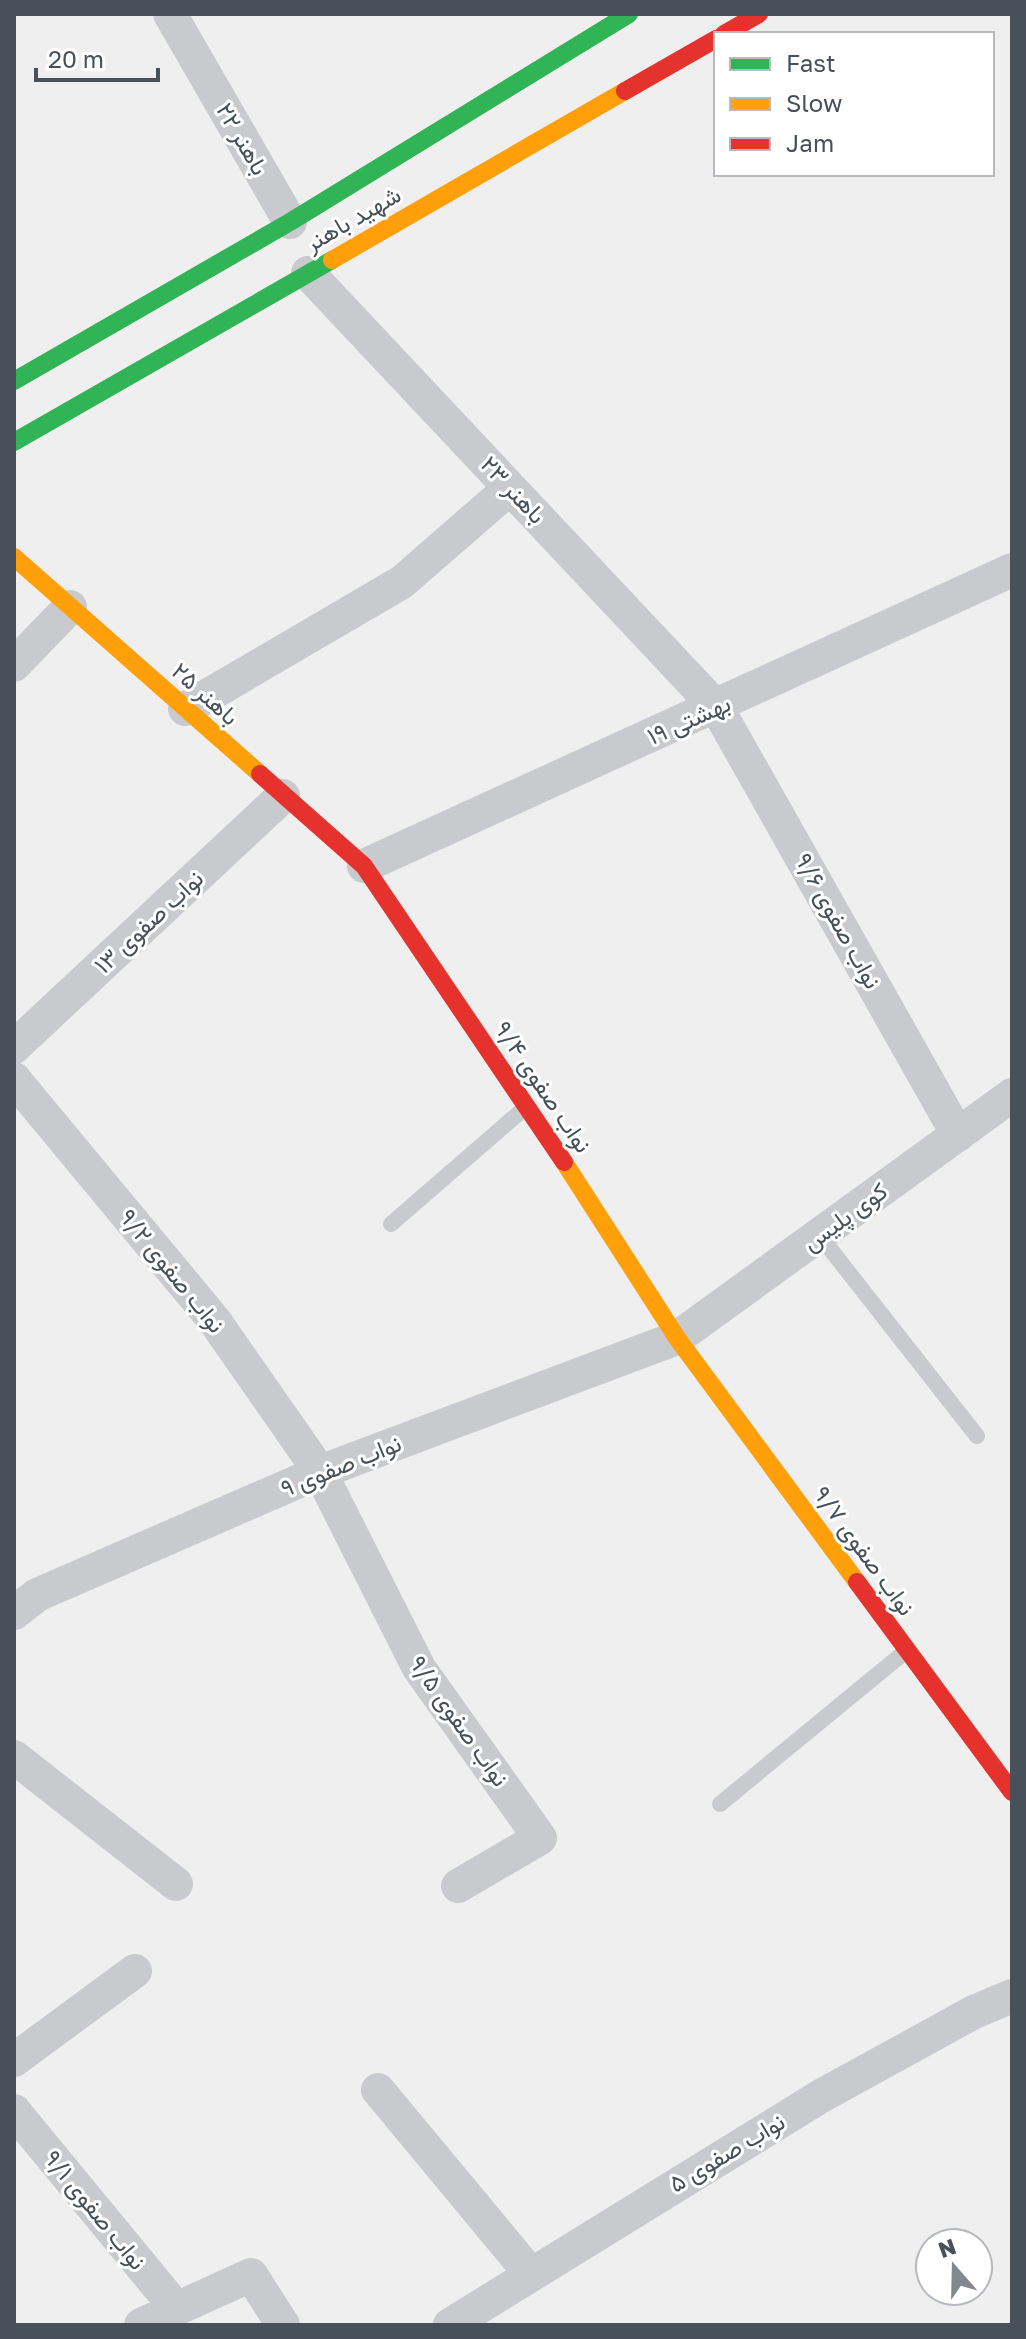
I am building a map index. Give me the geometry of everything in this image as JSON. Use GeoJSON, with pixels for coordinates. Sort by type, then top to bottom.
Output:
{"type":"FeatureCollection","features":[{"type":"Feature","properties":{"kind":"street","name":"باهنر ۲۲"},"geometry":{"type":"LineString","coordinates":[[170,14],[290,222]]}},
{"type":"Feature","properties":{"kind":"street","name":"شهید باهنر"},"geometry":{"type":"LineString","coordinates":[[14,381],[290,222],[629,14]]}},
{"type":"Feature","properties":{"kind":"street"},"geometry":{"type":"LineString","coordinates":[[728,32],[759,14]]}},
{"type":"Feature","properties":{"kind":"street","name":"شهید باهنر"},"geometry":{"type":"LineString","coordinates":[[14,442],[714,40]]}},
{"type":"Feature","properties":{"kind":"street","name":"باهنر ۲۳"},"geometry":{"type":"LineString","coordinates":[[308,273],[717,708]]}},
{"type":"Feature","properties":{"kind":"street"},"geometry":{"type":"LineString","coordinates":[[185,709],[402,582],[510,488]]}},
{"type":"Feature","properties":{"kind":"street","name":"باهنر ۲۵"},"geometry":{"type":"LineString","coordinates":[[14,557],[364,866]]}},
{"type":"Feature","properties":{"kind":"street","name":"بهشتی ۱۹"},"geometry":{"type":"LineString","coordinates":[[364,866],[717,708],[1012,570]]}},
{"type":"Feature","properties":{"kind":"street"},"geometry":{"type":"LineString","coordinates":[[14,665],[70,607]]}},
{"type":"Feature","properties":{"kind":"street","name":"نواب صفوی ۹/۶"},"geometry":{"type":"LineString","coordinates":[[717,708],[958,1135]]}},
{"type":"Feature","properties":{"kind":"street","name":"نواب صفوی ۱۳"},"geometry":{"type":"LineString","coordinates":[[14,1047],[283,796]]}},
{"type":"Feature","properties":{"kind":"street","name":"نواب صفوی ۹/۴"},"geometry":{"type":"LineString","coordinates":[[364,866],[528,1105],[677,1338]]}},
{"type":"Feature","properties":{"kind":"street","name":"نواب صفوی ۹/۲"},"geometry":{"type":"LineString","coordinates":[[14,1079],[214,1320],[320,1472]]}},
{"type":"Feature","properties":{"kind":"street","name":"کوی پلیس"},"geometry":{"type":"LineString","coordinates":[[677,1338],[1012,1095]]}},
{"type":"Feature","properties":{"kind":"street","name":"نواب صفوی ۹"},"geometry":{"type":"LineString","coordinates":[[14,1613],[37,1595],[320,1472],[677,1338]]}},
{"type":"Feature","properties":{"kind":"street","name":"نواب صفوی ۹/۷"},"geometry":{"type":"LineString","coordinates":[[677,1338],[1012,1792]]}},
{"type":"Feature","properties":{"kind":"street","name":"نواب صفوی ۹/۵"},"geometry":{"type":"LineString","coordinates":[[320,1472],[419,1668],[540,1838],[458,1886]]}},
{"type":"Feature","properties":{"kind":"street"},"geometry":{"type":"LineString","coordinates":[[14,1757],[176,1884]]}},
{"type":"Feature","properties":{"kind":"street"},"geometry":{"type":"LineString","coordinates":[[14,2060],[135,1971]]}},
{"type":"Feature","properties":{"kind":"street","name":"نواب صفوی ۵"},"geometry":{"type":"LineString","coordinates":[[450,2325],[821,2096],[974,2012],[1012,1996]]}},
{"type":"Feature","properties":{"kind":"street"},"geometry":{"type":"LineString","coordinates":[[378,2090],[530,2273]]}},
{"type":"Feature","properties":{"kind":"street","name":"نواب صفوی ۹/۱"},"geometry":{"type":"LineString","coordinates":[[14,2111],[177,2309]]}},
{"type":"Feature","properties":{"kind":"street"},"geometry":{"type":"LineString","coordinates":[[141,2325],[251,2275],[283,2325]]}},
{"type":"Feature","properties":{"kind":"lane"},"geometry":{"type":"LineString","coordinates":[[391,1224],[528,1105]]}},
{"type":"Feature","properties":{"kind":"lane"},"geometry":{"type":"LineString","coordinates":[[820,1236],[977,1436]]}},
{"type":"Feature","properties":{"kind":"lane"},"geometry":{"type":"LineString","coordinates":[[720,1804],[907,1650]]}},
{"type":"Feature","properties":{"kind":"traffic: fast"},"geometry":{"type":"LineString","coordinates":[[14,381],[290,222],[629,14]]}},
{"type":"Feature","properties":{"kind":"traffic: fast"},"geometry":{"type":"LineString","coordinates":[[14,442],[332,260]]}},
{"type":"Feature","properties":{"kind":"traffic: slow"},"geometry":{"type":"LineString","coordinates":[[332,260],[625,91]]}},
{"type":"Feature","properties":{"kind":"traffic: slow"},"geometry":{"type":"LineString","coordinates":[[14,557],[260,774]]}},
{"type":"Feature","properties":{"kind":"traffic: slow"},"geometry":{"type":"LineString","coordinates":[[564,1162],[677,1338],[857,1582]]}},
{"type":"Feature","properties":{"kind":"traffic: jam"},"geometry":{"type":"LineString","coordinates":[[728,32],[759,14]]}},
{"type":"Feature","properties":{"kind":"traffic: jam"},"geometry":{"type":"LineString","coordinates":[[625,91],[714,40]]}},
{"type":"Feature","properties":{"kind":"traffic: jam"},"geometry":{"type":"LineString","coordinates":[[260,774],[364,866],[564,1162]]}},
{"type":"Feature","properties":{"kind":"traffic: jam"},"geometry":{"type":"LineString","coordinates":[[857,1582],[1012,1792]]}}]}
